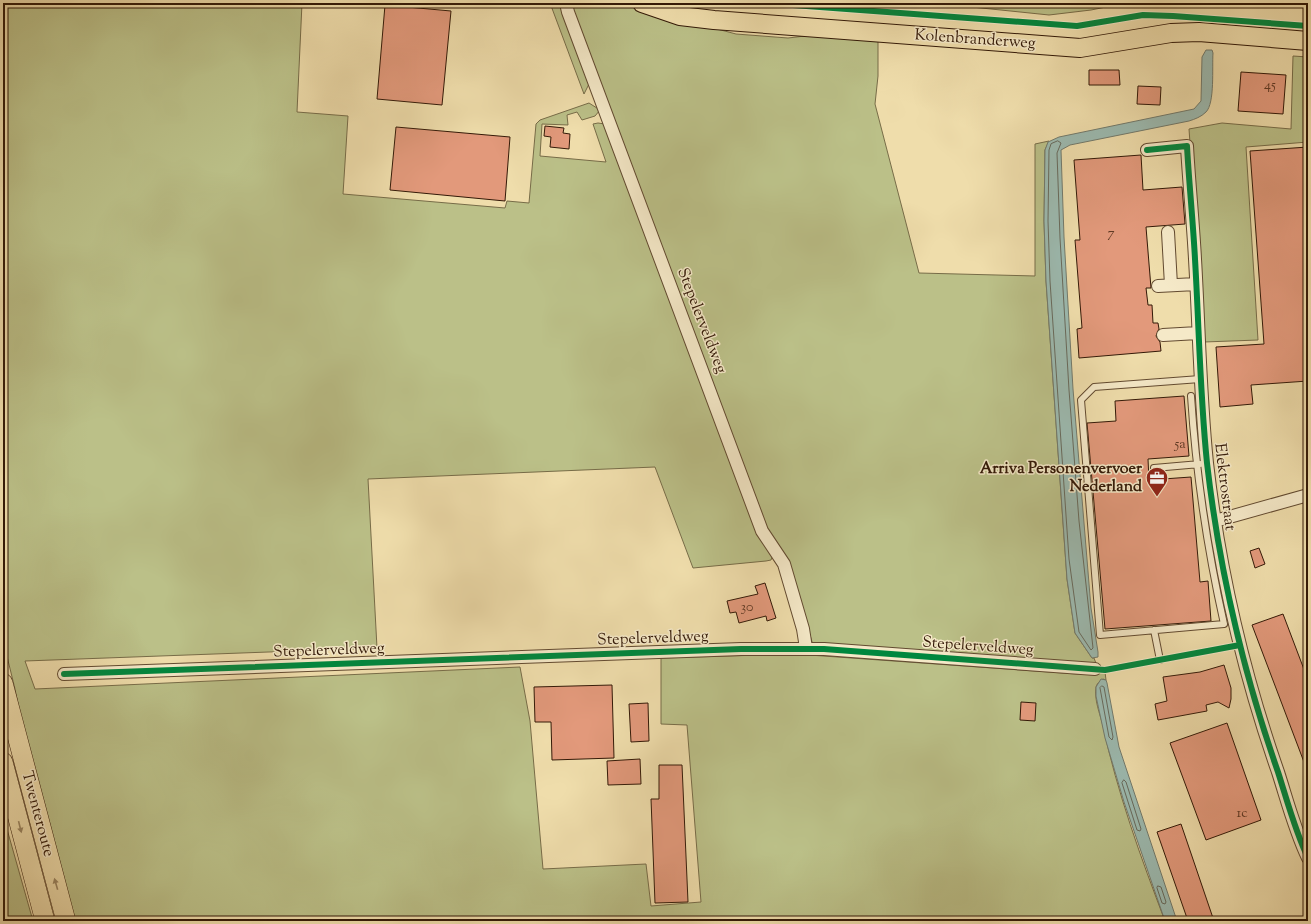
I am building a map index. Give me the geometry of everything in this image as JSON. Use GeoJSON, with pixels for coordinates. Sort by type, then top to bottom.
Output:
{"type":"FeatureCollection","features":[{"type":"Feature","properties":{"kind":"highway","name":"Twenteroute"},"geometry":{"type":"LineString","coordinates":[[3,683],[66,921]]}},
{"type":"Feature","properties":{"kind":"highway","name":"Twenteroute"},"geometry":{"type":"LineString","coordinates":[[3,762],[45,921]]}},
{"type":"Feature","properties":{"kind":"main road","name":"Kolenbranderweg"},"geometry":{"type":"LineString","coordinates":[[642,3],[680,16],[714,20],[1080,48],[1171,33],[1199,32],[1308,41]]}},
{"type":"Feature","properties":{"kind":"street","name":"Stepelerveldweg"},"geometry":{"type":"LineString","coordinates":[[566,3],[568,12],[762,531],[784,564],[803,629],[806,648]]}},
{"type":"Feature","properties":{"kind":"street","name":"Elektrostraat"},"geometry":{"type":"LineString","coordinates":[[1147,150],[1187,146],[1196,284],[1200,379],[1198,420],[1201,464],[1215,521],[1216,562],[1267,742],[1308,858]]}},
{"type":"Feature","properties":{"kind":"street"},"geometry":{"type":"LineString","coordinates":[[1168,232],[1171,285]]}},
{"type":"Feature","properties":{"kind":"street"},"geometry":{"type":"LineString","coordinates":[[1158,286],[1196,284]]}},
{"type":"Feature","properties":{"kind":"street"},"geometry":{"type":"LineString","coordinates":[[1163,335],[1198,333]]}},
{"type":"Feature","properties":{"kind":"street","name":"Elektrostraat"},"geometry":{"type":"LineString","coordinates":[[1215,521],[1308,495]]}},
{"type":"Feature","properties":{"kind":"street","name":"Stepelerveldweg"},"geometry":{"type":"LineString","coordinates":[[64,674],[741,649],[806,648],[1095,669]]}},
{"type":"Feature","properties":{"kind":"lane"},"geometry":{"type":"LineString","coordinates":[[1154,468],[1201,464],[1202,518],[1216,562],[1224,624],[1100,635],[1081,400],[1094,387],[1200,379]]}},
{"type":"Feature","properties":{"kind":"lane"},"geometry":{"type":"LineString","coordinates":[[1191,396],[1198,420]]}},
{"type":"Feature","properties":{"kind":"lane"},"geometry":{"type":"LineString","coordinates":[[1202,518],[1215,521]]}},
{"type":"Feature","properties":{"kind":"lane"},"geometry":{"type":"LineString","coordinates":[[1154,630],[1160,660]]}},
{"type":"Feature","properties":{"kind":"green space"},"geometry":{"type":"Polygon","coordinates":[[[3,3],[302,3],[297,112],[348,116],[343,194],[505,208],[507,201],[529,203],[536,124],[540,120],[589,103],[600,110],[595,116],[582,120],[577,112],[567,115],[568,125],[542,124],[540,156],[606,162],[593,124],[605,124],[773,555],[771,560],[766,561],[693,568],[655,467],[368,479],[377,648],[25,661],[35,689],[520,667],[530,721],[543,869],[646,864],[651,906],[701,902],[687,725],[661,724],[661,658],[795,654],[1077,674],[1105,672],[1106,680],[1103,679],[1096,687],[1098,707],[1122,800],[1165,921],[71,921],[31,769],[15,689],[3,640],[3,3]]]}},
{"type":"Feature","properties":{"kind":"green space"},"geometry":{"type":"Polygon","coordinates":[[[550,3],[561,3],[590,82],[584,94],[550,3]]]}},
{"type":"Feature","properties":{"kind":"green space"},"geometry":{"type":"Polygon","coordinates":[[[571,3],[619,3],[736,34],[788,38],[822,34],[878,40],[878,76],[875,104],[919,273],[1035,276],[1035,144],[1049,141],[1045,150],[1044,221],[1046,281],[1067,579],[1075,633],[1092,658],[1094,658],[1097,666],[813,645],[791,572],[770,537],[573,17],[571,3]]]}},
{"type":"Feature","properties":{"kind":"green space"},"geometry":{"type":"Polygon","coordinates":[[[962,3],[1126,3],[1091,10],[1049,15],[962,6],[962,3]]]}},
{"type":"Feature","properties":{"kind":"green space"},"geometry":{"type":"Polygon","coordinates":[[[1293,56],[1308,57],[1308,142],[1246,147],[1258,340],[1204,342],[1189,129],[1222,123],[1291,129],[1293,56]]]}},
{"type":"Feature","properties":{"kind":"green space"},"geometry":{"type":"Polygon","coordinates":[[[3,815],[33,921],[3,921],[3,815]]]}},
{"type":"Feature","properties":{"kind":"water"},"geometry":{"type":"Polygon","coordinates":[[[1206,50],[1212,50],[1213,53],[1212,93],[1209,107],[1202,115],[1189,121],[1070,145],[1061,150],[1064,237],[1073,389],[1091,608],[1098,652],[1098,657],[1092,658],[1075,633],[1067,579],[1046,281],[1044,221],[1045,150],[1048,142],[1059,137],[1194,109],[1201,101],[1202,57],[1206,50]]]}},
{"type":"Feature","properties":{"kind":"water"},"geometry":{"type":"Polygon","coordinates":[[[1101,679],[1106,680],[1107,683],[1119,747],[1177,921],[1165,921],[1124,802],[1105,738],[1096,696],[1096,687],[1101,679]]]}},
{"type":"Feature","properties":{"kind":"building"},"geometry":{"type":"Polygon","coordinates":[[[385,5],[451,11],[442,105],[377,99],[385,5]]]}},
{"type":"Feature","properties":{"kind":"building"},"geometry":{"type":"Polygon","coordinates":[[[1089,70],[1119,70],[1120,85],[1089,85],[1089,70]]]}},
{"type":"Feature","properties":{"kind":"building"},"geometry":{"type":"Polygon","coordinates":[[[1241,72],[1286,75],[1283,114],[1238,111],[1241,72]]]}},
{"type":"Feature","properties":{"kind":"building"},"geometry":{"type":"Polygon","coordinates":[[[1138,86],[1161,87],[1160,105],[1137,104],[1138,86]]]}},
{"type":"Feature","properties":{"kind":"building"},"geometry":{"type":"Polygon","coordinates":[[[545,126],[564,128],[563,133],[570,134],[569,149],[550,147],[551,137],[544,136],[545,126]]]}},
{"type":"Feature","properties":{"kind":"building"},"geometry":{"type":"Polygon","coordinates":[[[396,127],[510,137],[505,201],[390,190],[396,127]]]}},
{"type":"Feature","properties":{"kind":"building"},"geometry":{"type":"Polygon","coordinates":[[[1308,147],[1308,381],[1251,385],[1253,404],[1220,407],[1216,347],[1264,344],[1250,151],[1308,147]]]}},
{"type":"Feature","properties":{"kind":"building"},"geometry":{"type":"Polygon","coordinates":[[[1141,155],[1143,190],[1182,187],[1185,224],[1146,227],[1151,288],[1146,288],[1148,305],[1152,305],[1153,323],[1158,323],[1159,329],[1156,336],[1160,342],[1161,351],[1079,358],[1077,329],[1082,328],[1075,240],[1080,240],[1074,160],[1141,155]]]}},
{"type":"Feature","properties":{"kind":"building"},"geometry":{"type":"Polygon","coordinates":[[[1184,396],[1189,456],[1148,459],[1149,480],[1191,477],[1200,582],[1208,581],[1211,621],[1105,629],[1087,423],[1116,421],[1115,401],[1184,396]]]}},
{"type":"Feature","properties":{"kind":"building"},"geometry":{"type":"Polygon","coordinates":[[[1259,548],[1265,564],[1255,568],[1250,551],[1259,548]]]}},
{"type":"Feature","properties":{"kind":"building"},"geometry":{"type":"Polygon","coordinates":[[[765,583],[776,618],[767,621],[766,616],[739,623],[736,612],[730,613],[727,601],[758,594],[755,586],[765,583]]]}},
{"type":"Feature","properties":{"kind":"building"},"geometry":{"type":"Polygon","coordinates":[[[1283,614],[1308,680],[1307,770],[1252,625],[1283,614]]]}},
{"type":"Feature","properties":{"kind":"building"},"geometry":{"type":"Polygon","coordinates":[[[1224,665],[1231,688],[1229,708],[1218,702],[1206,705],[1207,711],[1158,720],[1155,704],[1167,701],[1163,677],[1200,672],[1224,665]]]}},
{"type":"Feature","properties":{"kind":"building"},"geometry":{"type":"Polygon","coordinates":[[[612,685],[614,758],[552,760],[551,722],[535,722],[534,687],[612,685]]]}},
{"type":"Feature","properties":{"kind":"building"},"geometry":{"type":"Polygon","coordinates":[[[1021,702],[1036,703],[1035,721],[1020,720],[1021,702]]]}},
{"type":"Feature","properties":{"kind":"building"},"geometry":{"type":"Polygon","coordinates":[[[648,703],[649,741],[631,742],[629,704],[648,703]]]}},
{"type":"Feature","properties":{"kind":"building"},"geometry":{"type":"Polygon","coordinates":[[[1227,723],[1261,820],[1206,840],[1170,743],[1227,723]]]}},
{"type":"Feature","properties":{"kind":"building"},"geometry":{"type":"Polygon","coordinates":[[[640,759],[641,784],[608,785],[607,761],[640,759]]]}},
{"type":"Feature","properties":{"kind":"building"},"geometry":{"type":"Polygon","coordinates":[[[659,765],[682,765],[688,902],[655,903],[651,799],[659,799],[659,765]]]}},
{"type":"Feature","properties":{"kind":"building"},"geometry":{"type":"Polygon","coordinates":[[[1181,824],[1214,921],[1188,921],[1157,832],[1181,824]]]}},
{"type":"Feature","properties":{"kind":"cycle path"},"geometry":{"type":"LineString","coordinates":[[766,3],[1077,26],[1143,15],[1308,26]]}},
{"type":"Feature","properties":{"kind":"cycle path"},"geometry":{"type":"LineString","coordinates":[[1147,150],[1187,146],[1205,438],[1218,542],[1243,658],[1265,734],[1299,837],[1308,858]]}},
{"type":"Feature","properties":{"kind":"cycle path"},"geometry":{"type":"LineString","coordinates":[[64,674],[741,649],[824,649],[1105,670],[1240,645]]}},
{"type":"Feature","properties":{"kind":"place","name":"Arriva Personenvervoer Nederland"},"geometry":{"type":"Point","coordinates":[1157,498]}}]}
